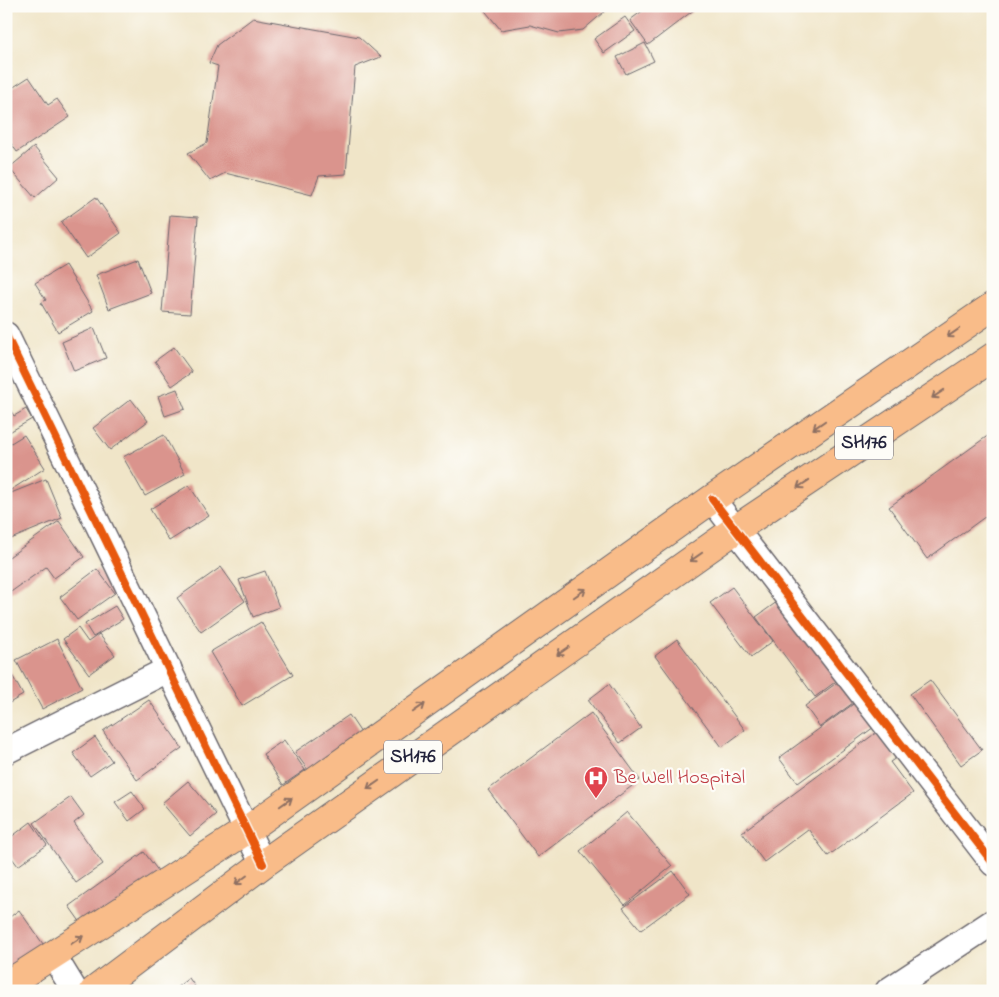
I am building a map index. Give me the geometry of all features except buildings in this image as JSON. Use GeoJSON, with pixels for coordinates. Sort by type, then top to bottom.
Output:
{"type":"FeatureCollection","features":[{"type":"Feature","properties":{"kind":"main road"},"geometry":{"type":"LineString","coordinates":[[6,985],[247,830],[712,499],[993,306]]}},
{"type":"Feature","properties":{"kind":"main road","name":"SH176"},"geometry":{"type":"LineString","coordinates":[[94,991],[263,864],[736,529],[993,357]]}},
{"type":"Feature","properties":{"kind":"street"},"geometry":{"type":"LineString","coordinates":[[6,335],[263,864]]}},
{"type":"Feature","properties":{"kind":"street"},"geometry":{"type":"LineString","coordinates":[[712,499],[993,863]]}},
{"type":"Feature","properties":{"kind":"street"},"geometry":{"type":"LineString","coordinates":[[6,751],[169,669]]}},
{"type":"Feature","properties":{"kind":"street"},"geometry":{"type":"LineString","coordinates":[[888,991],[993,922]]}},
{"type":"Feature","properties":{"kind":"street"},"geometry":{"type":"LineString","coordinates":[[54,954],[75,991]]}},
{"type":"Feature","properties":{"kind":"cycle path"},"geometry":{"type":"LineString","coordinates":[[6,335],[263,864]]}},
{"type":"Feature","properties":{"kind":"cycle path"},"geometry":{"type":"LineString","coordinates":[[712,499],[993,863]]}},
{"type":"Feature","properties":{"kind":"place","name":"Be Well Hospital"},"geometry":{"type":"Point","coordinates":[596,799]}}]}
